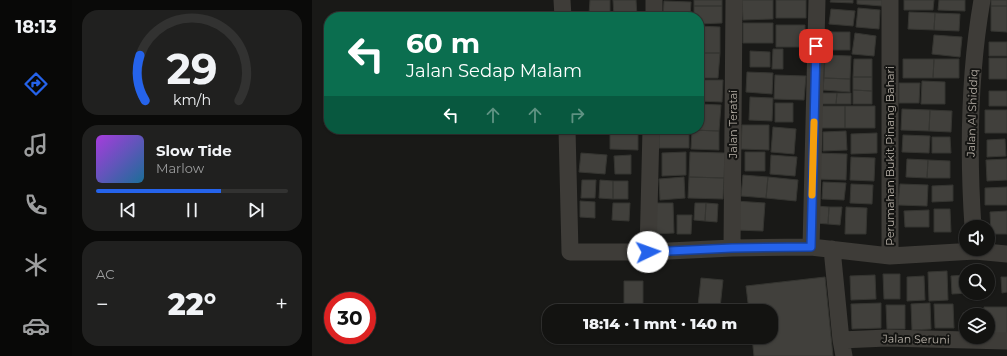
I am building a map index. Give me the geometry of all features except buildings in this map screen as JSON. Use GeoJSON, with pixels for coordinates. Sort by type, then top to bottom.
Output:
{"type":"FeatureCollection","features":[{"type":"Feature","properties":{"kind":"street"},"geometry":{"type":"LineString","coordinates":[[562,0],[563,12]]}},
{"type":"Feature","properties":{"kind":"street"},"geometry":{"type":"LineString","coordinates":[[654,0],[654,12]]}},
{"type":"Feature","properties":{"kind":"street","name":"Jalan Teratai"},"geometry":{"type":"LineString","coordinates":[[732,248],[734,0]]}},
{"type":"Feature","properties":{"kind":"street"},"geometry":{"type":"LineString","coordinates":[[811,247],[817,0]]}},
{"type":"Feature","properties":{"kind":"street","name":"Perumahan Bukit Pinang Bahari"},"geometry":{"type":"LineString","coordinates":[[567,134],[570,252],[648,252],[732,248],[811,247],[890,256],[890,0]]}},
{"type":"Feature","properties":{"kind":"street","name":"Jalan Al Shiddiq"},"geometry":{"type":"LineString","coordinates":[[973,220],[970,155],[971,106],[982,0]]}},
{"type":"Feature","properties":{"kind":"street"},"geometry":{"type":"LineString","coordinates":[[648,252],[651,134]]}},
{"type":"Feature","properties":{"kind":"street"},"geometry":{"type":"LineString","coordinates":[[832,249],[842,348]]}},
{"type":"Feature","properties":{"kind":"street"},"geometry":{"type":"LineString","coordinates":[[890,256],[959,251]]}},
{"type":"Feature","properties":{"kind":"street"},"geometry":{"type":"LineString","coordinates":[[995,252],[1007,254]]}},
{"type":"Feature","properties":{"kind":"street","name":"Jalan Seruni"},"geometry":{"type":"LineString","coordinates":[[842,348],[887,338],[1007,341]]}},
{"type":"Feature","properties":{"kind":"slow traffic"},"geometry":{"type":"LineString","coordinates":[[812,195],[814,122]]}},
{"type":"Feature","properties":{"kind":"route"},"geometry":{"type":"LineString","coordinates":[[648,252],[732,248],[811,247],[816,46]]}}]}
